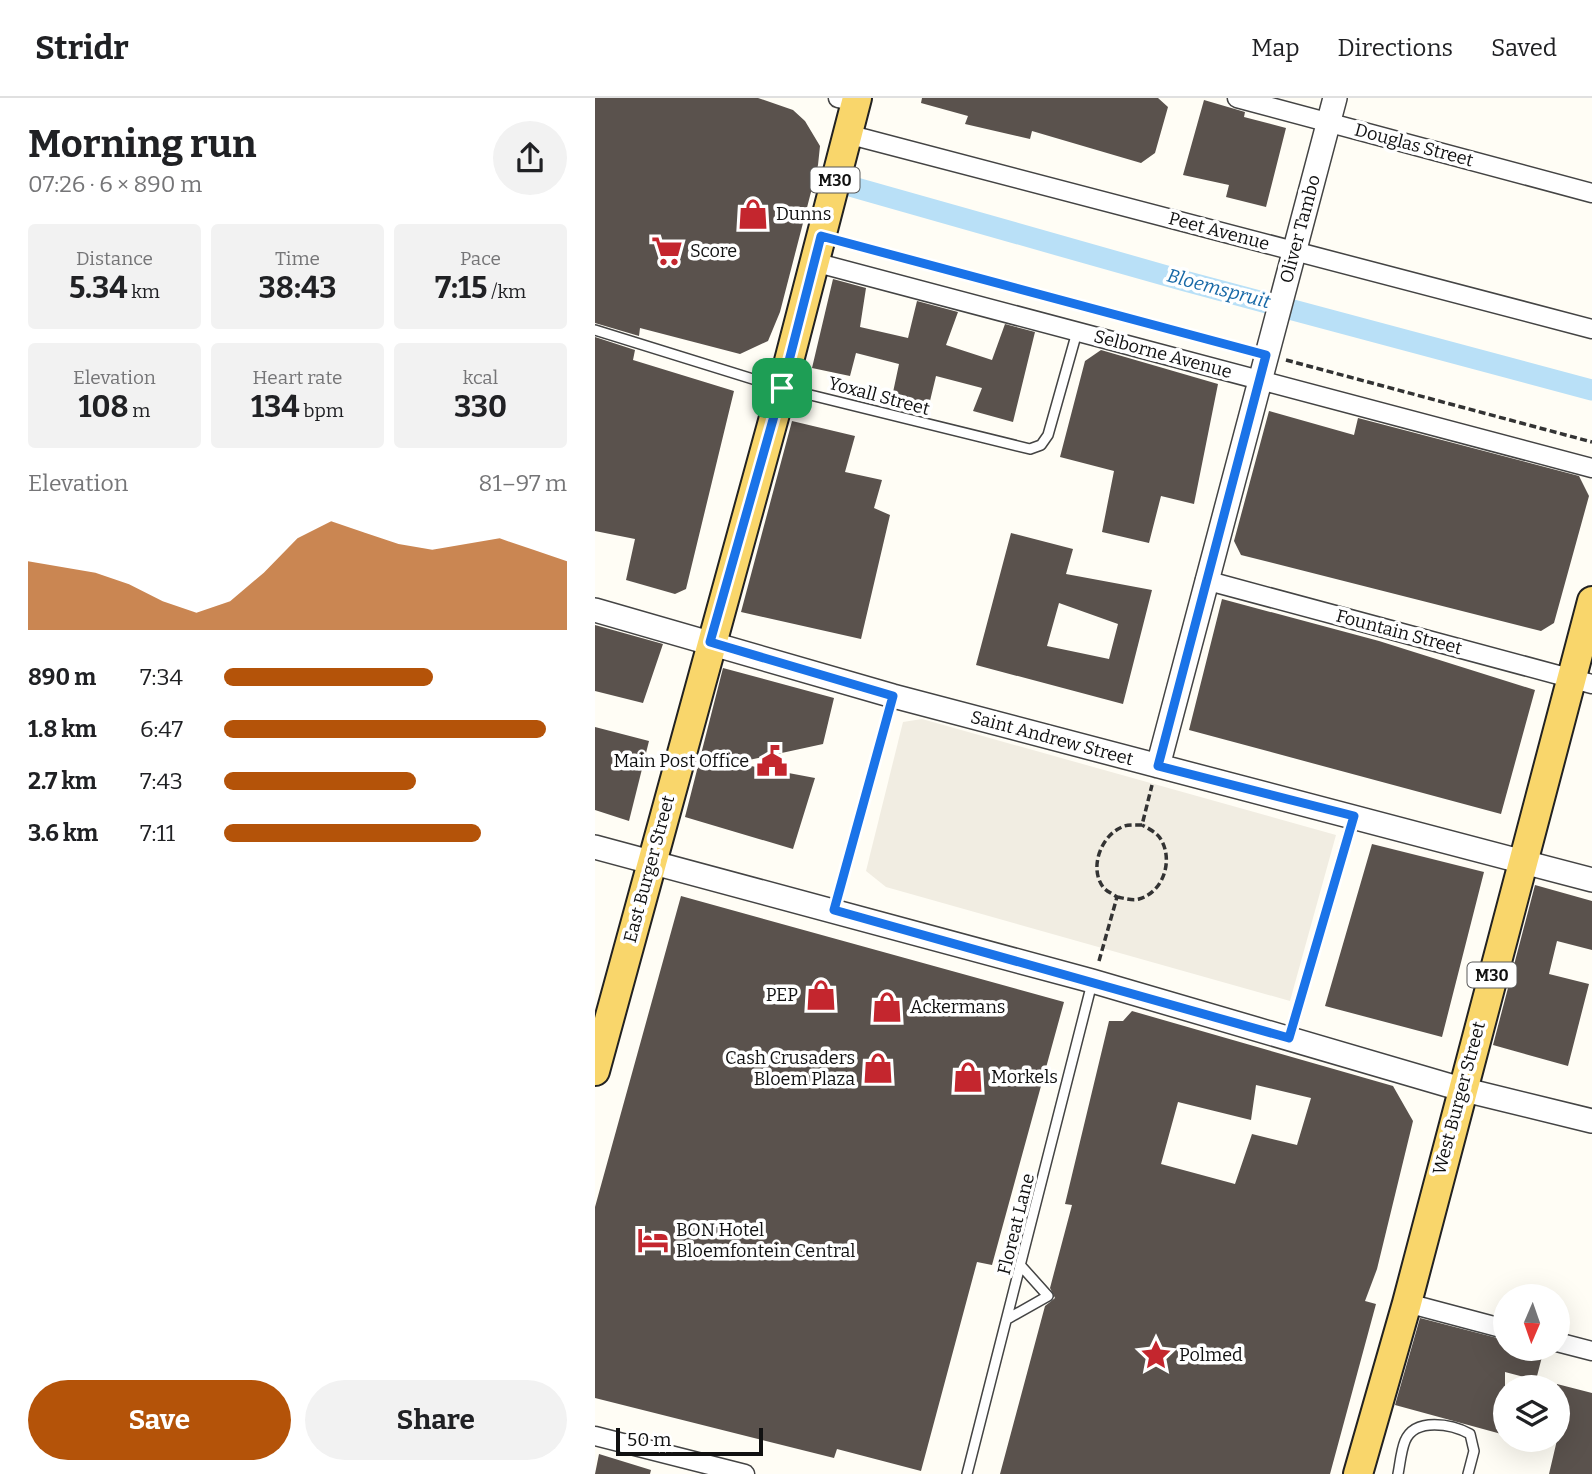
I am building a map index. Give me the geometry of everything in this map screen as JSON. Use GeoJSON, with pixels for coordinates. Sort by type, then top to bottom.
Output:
{"type":"FeatureCollection","features":[{"type":"Feature","properties":{"kind":"main road","name":"M30"},"geometry":{"type":"LineString","coordinates":[[818,249],[847,134],[850,99]]}},
{"type":"Feature","properties":{"kind":"main road","name":"East Burger Street"},"geometry":{"type":"LineString","coordinates":[[595,1071],[818,249]]}},
{"type":"Feature","properties":{"kind":"main road","name":"West Burger Street"},"geometry":{"type":"LineString","coordinates":[[1358,1474],[1407,1303],[1461,1089],[1523,862],[1581,681],[1592,601]]}},
{"type":"Feature","properties":{"kind":"street","name":"Douglas Street"},"geometry":{"type":"LineString","coordinates":[[1237,98],[1592,193]]}},
{"type":"Feature","properties":{"kind":"street","name":"Oliver Tambo"},"geometry":{"type":"LineString","coordinates":[[1158,766],[1205,580],[1335,98]]}},
{"type":"Feature","properties":{"kind":"street","name":"Peet Avenue"},"geometry":{"type":"LineString","coordinates":[[847,134],[1291,260],[1592,329]]}},
{"type":"Feature","properties":{"kind":"street","name":"Selborne Avenue"},"geometry":{"type":"LineString","coordinates":[[818,249],[1077,332],[1592,468]]}},
{"type":"Feature","properties":{"kind":"street","name":"Fountain Street"},"geometry":{"type":"LineString","coordinates":[[1205,580],[1581,681]]}},
{"type":"Feature","properties":{"kind":"street","name":"Saint Andrew Street"},"geometry":{"type":"LineString","coordinates":[[595,610],[893,696],[1592,880]]}},
{"type":"Feature","properties":{"kind":"street"},"geometry":{"type":"LineString","coordinates":[[595,847],[1092,981],[1461,1089],[1592,1121]]}},
{"type":"Feature","properties":{"kind":"street"},"geometry":{"type":"LineString","coordinates":[[1407,1303],[1493,1326]]}},
{"type":"Feature","properties":{"kind":"street"},"geometry":{"type":"LineString","coordinates":[[1570,1345],[1592,1351]]}},
{"type":"Feature","properties":{"kind":"street"},"geometry":{"type":"LineString","coordinates":[[595,1436],[745,1474]]}},
{"type":"Feature","properties":{"kind":"lane","name":"Yoxall Street"},"geometry":{"type":"LineString","coordinates":[[595,330],[782,388],[1030,449],[1041,445],[1048,435],[1077,332]]}},
{"type":"Feature","properties":{"kind":"lane"},"geometry":{"type":"LineString","coordinates":[[834,910],[893,696]]}},
{"type":"Feature","properties":{"kind":"lane"},"geometry":{"type":"LineString","coordinates":[[1289,1038],[1354,816]]}},
{"type":"Feature","properties":{"kind":"lane","name":"Floreat Lane"},"geometry":{"type":"LineString","coordinates":[[967,1474],[1009,1318],[1092,981]]}},
{"type":"Feature","properties":{"kind":"lane"},"geometry":{"type":"LineString","coordinates":[[1009,1318],[1048,1296],[1022,1266]]}},
{"type":"Feature","properties":{"kind":"lane"},"geometry":{"type":"LineString","coordinates":[[1398,1474],[1405,1441],[1411,1432],[1436,1424],[1456,1426],[1470,1434],[1473,1451],[1468,1474]]}},
{"type":"Feature","properties":{"kind":"path"},"geometry":{"type":"LineString","coordinates":[[818,249],[1266,355],[1592,442]]}},
{"type":"Feature","properties":{"kind":"path"},"geometry":{"type":"LineString","coordinates":[[1142,825],[1158,766]]}},
{"type":"Feature","properties":{"kind":"path"},"geometry":{"type":"LineString","coordinates":[[1142,825],[1160,837],[1166,856],[1166,873],[1156,888],[1139,900],[1117,897],[1103,886],[1097,870],[1099,850],[1108,835],[1122,826],[1142,825]]}},
{"type":"Feature","properties":{"kind":"path"},"geometry":{"type":"LineString","coordinates":[[1092,981],[1117,897]]}},
{"type":"Feature","properties":{"kind":"shaded area"},"geometry":{"type":"Polygon","coordinates":[[[922,719],[1336,835],[1290,1001],[886,887],[866,871],[903,722],[922,719]]]}},
{"type":"Feature","properties":{"kind":"building"},"geometry":{"type":"Polygon","coordinates":[[[595,98],[758,98],[793,110],[805,121],[820,146],[818,165],[780,312],[768,341],[740,354],[640,328],[639,336],[595,323],[595,98]]]}},
{"type":"Feature","properties":{"kind":"building"},"geometry":{"type":"Polygon","coordinates":[[[922,98],[1158,98],[1168,107],[1155,153],[1141,163],[1032,131],[1030,139],[965,124],[968,116],[921,103],[922,98]]]}},
{"type":"Feature","properties":{"kind":"building"},"geometry":{"type":"Polygon","coordinates":[[[1204,100],[1245,112],[1244,117],[1286,128],[1266,207],[1226,197],[1229,185],[1183,175],[1204,100]]]}},
{"type":"Feature","properties":{"kind":"building"},"geometry":{"type":"Polygon","coordinates":[[[833,279],[866,288],[860,327],[908,338],[917,301],[958,312],[946,345],[992,360],[1005,324],[1035,332],[1013,422],[973,411],[982,388],[936,376],[929,405],[892,397],[899,364],[856,353],[850,376],[812,368],[833,279]]]}},
{"type":"Feature","properties":{"kind":"building"},"geometry":{"type":"Polygon","coordinates":[[[595,337],[635,350],[633,360],[734,391],[686,589],[675,594],[626,580],[635,539],[595,531],[595,337]]]}},
{"type":"Feature","properties":{"kind":"building"},"geometry":{"type":"Polygon","coordinates":[[[1101,350],[1218,384],[1194,504],[1161,496],[1149,543],[1102,532],[1114,471],[1060,457],[1085,361],[1101,350]]]}},
{"type":"Feature","properties":{"kind":"building"},"geometry":{"type":"Polygon","coordinates":[[[1269,411],[1354,435],[1358,418],[1579,476],[1589,496],[1554,623],[1541,631],[1241,555],[1234,541],[1269,411]]]}},
{"type":"Feature","properties":{"kind":"building"},"geometry":{"type":"Polygon","coordinates":[[[792,421],[855,436],[845,472],[882,480],[874,508],[890,515],[861,639],[741,612],[792,421]]]}},
{"type":"Feature","properties":{"kind":"building"},"geometry":{"type":"Polygon","coordinates":[[[1011,533],[1073,549],[1066,574],[1152,590],[1123,704],[976,665],[1011,533]],[[1059,603],[1047,646],[1109,659],[1118,624],[1059,603]]]}},
{"type":"Feature","properties":{"kind":"building"},"geometry":{"type":"Polygon","coordinates":[[[1222,599],[1379,641],[1535,690],[1501,814],[1189,730],[1222,599]]]}},
{"type":"Feature","properties":{"kind":"building"},"geometry":{"type":"Polygon","coordinates":[[[595,625],[663,644],[643,703],[595,691],[595,625]]]}},
{"type":"Feature","properties":{"kind":"building"},"geometry":{"type":"Polygon","coordinates":[[[723,668],[834,698],[823,744],[735,763],[815,778],[793,849],[685,817],[723,668]]]}},
{"type":"Feature","properties":{"kind":"building"},"geometry":{"type":"Polygon","coordinates":[[[595,727],[649,741],[629,821],[595,810],[595,727]]]}},
{"type":"Feature","properties":{"kind":"building"},"geometry":{"type":"Polygon","coordinates":[[[1372,844],[1484,872],[1442,1037],[1325,1006],[1372,844]]]}},
{"type":"Feature","properties":{"kind":"building"},"geometry":{"type":"Polygon","coordinates":[[[1535,885],[1592,901],[1592,950],[1557,941],[1549,974],[1589,984],[1568,1066],[1493,1045],[1535,885]]]}},
{"type":"Feature","properties":{"kind":"building"},"geometry":{"type":"Polygon","coordinates":[[[681,896],[1064,1002],[992,1265],[977,1262],[921,1471],[837,1449],[834,1458],[595,1398],[595,1207],[681,896]]]}},
{"type":"Feature","properties":{"kind":"building"},"geometry":{"type":"Polygon","coordinates":[[[1132,1011],[1393,1086],[1413,1121],[1377,1269],[1365,1301],[1376,1304],[1330,1474],[1000,1474],[1045,1306],[1055,1298],[1050,1288],[1072,1205],[1065,1204],[1109,1021],[1123,1021],[1132,1011]],[[1256,1085],[1251,1120],[1178,1102],[1161,1164],[1235,1184],[1252,1134],[1297,1145],[1311,1098],[1256,1085]]]}},
{"type":"Feature","properties":{"kind":"building"},"geometry":{"type":"Polygon","coordinates":[[[1420,1318],[1493,1337],[1493,1362],[1541,1362],[1537,1375],[1505,1372],[1505,1375],[1493,1375],[1493,1432],[1395,1405],[1420,1318]]]}},
{"type":"Feature","properties":{"kind":"building"},"geometry":{"type":"Polygon","coordinates":[[[1570,1387],[1592,1393],[1592,1474],[1549,1474],[1554,1452],[1570,1452],[1570,1387]]]}},
{"type":"Feature","properties":{"kind":"building"},"geometry":{"type":"Polygon","coordinates":[[[599,1454],[651,1470],[650,1474],[595,1474],[599,1454]]]}},
{"type":"Feature","properties":{"kind":"waterway","name":"Bloemspruit"},"geometry":{"type":"LineString","coordinates":[[846,185],[1181,280],[1592,390]]}},
{"type":"Feature","properties":{"kind":"place","name":"Dunns"},"geometry":{"type":"Point","coordinates":[753,214]}},
{"type":"Feature","properties":{"kind":"place","name":"Score"},"geometry":{"type":"Point","coordinates":[667,251]}},
{"type":"Feature","properties":{"kind":"place","name":"Main Post Office"},"geometry":{"type":"Point","coordinates":[772,761]}},
{"type":"Feature","properties":{"kind":"place","name":"PEP"},"geometry":{"type":"Point","coordinates":[821,995]}},
{"type":"Feature","properties":{"kind":"place","name":"Ackermans"},"geometry":{"type":"Point","coordinates":[887,1007]}},
{"type":"Feature","properties":{"kind":"place","name":"Cash Crusaders Bloem Plaza"},"geometry":{"type":"Point","coordinates":[878,1068]}},
{"type":"Feature","properties":{"kind":"place","name":"Morkels"},"geometry":{"type":"Point","coordinates":[968,1077]}},
{"type":"Feature","properties":{"kind":"place","name":"BON Hotel Bloemfontein Central"},"geometry":{"type":"Point","coordinates":[653,1240]}},
{"type":"Feature","properties":{"kind":"place","name":"Polmed"},"geometry":{"type":"Point","coordinates":[1156,1355]}},
{"type":"Feature","properties":{"kind":"route"},"geometry":{"type":"LineString","coordinates":[[821,236],[1266,355],[1158,766],[1354,816],[1289,1038],[834,910],[893,696],[710,642],[782,388],[821,236]]}}]}
